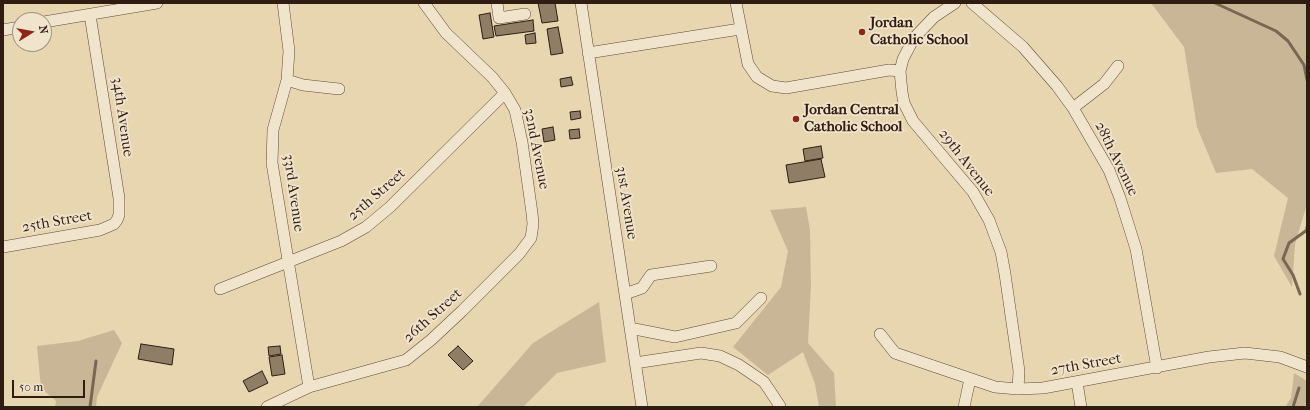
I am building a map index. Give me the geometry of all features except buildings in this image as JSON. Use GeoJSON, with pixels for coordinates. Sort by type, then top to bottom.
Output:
{"type":"FeatureCollection","features":[{"type":"Feature","properties":{"kind":"street"},"geometry":{"type":"LineString","coordinates":[[52,21],[157,3]]}},
{"type":"Feature","properties":{"kind":"street","name":"33rd Avenue"},"geometry":{"type":"LineString","coordinates":[[283,3],[288,35],[287,80],[273,130],[271,144],[272,163],[309,387]]}},
{"type":"Feature","properties":{"kind":"street","name":"32nd Avenue"},"geometry":{"type":"LineString","coordinates":[[424,3],[446,33],[492,77],[505,93],[515,110],[521,135],[532,213],[533,224],[531,238]]}},
{"type":"Feature","properties":{"kind":"street"},"geometry":{"type":"LineString","coordinates":[[497,3],[499,18],[525,14]]}},
{"type":"Feature","properties":{"kind":"street","name":"31st Avenue"},"geometry":{"type":"LineString","coordinates":[[581,3],[642,407]]}},
{"type":"Feature","properties":{"kind":"street"},"geometry":{"type":"LineString","coordinates":[[736,3],[745,56],[752,72],[761,81],[772,86],[786,88],[889,70],[900,71]]}},
{"type":"Feature","properties":{"kind":"street","name":"29th Avenue"},"geometry":{"type":"LineString","coordinates":[[955,3],[934,17],[914,38],[903,59],[900,71],[904,103],[913,121],[973,192],[989,220],[996,237],[1005,274],[1019,371],[1018,389]]}},
{"type":"Feature","properties":{"kind":"street","name":"28th Avenue"},"geometry":{"type":"LineString","coordinates":[[972,3],[1023,47],[1057,86],[1073,108],[1108,170],[1133,234],[1157,368]]}},
{"type":"Feature","properties":{"kind":"street","name":"34th Avenue"},"geometry":{"type":"LineString","coordinates":[[90,14],[119,198],[119,215],[114,224]]}},
{"type":"Feature","properties":{"kind":"street"},"geometry":{"type":"LineString","coordinates":[[588,53],[740,29]]}},
{"type":"Feature","properties":{"kind":"street"},"geometry":{"type":"LineString","coordinates":[[1073,108],[1104,84],[1118,66]]}},
{"type":"Feature","properties":{"kind":"street"},"geometry":{"type":"LineString","coordinates":[[287,80],[302,85],[339,89]]}},
{"type":"Feature","properties":{"kind":"street","name":"25th Street"},"geometry":{"type":"LineString","coordinates":[[220,288],[341,242],[366,227],[390,206],[505,93]]}},
{"type":"Feature","properties":{"kind":"street","name":"25th Street"},"geometry":{"type":"LineString","coordinates":[[3,247],[100,230],[114,224]]}},
{"type":"Feature","properties":{"kind":"street","name":"26th Street"},"geometry":{"type":"LineString","coordinates":[[267,407],[309,387],[406,360],[418,352],[519,254],[531,238]]}},
{"type":"Feature","properties":{"kind":"street"},"geometry":{"type":"LineString","coordinates":[[625,294],[642,288],[651,275],[710,266]]}},
{"type":"Feature","properties":{"kind":"street"},"geometry":{"type":"LineString","coordinates":[[630,328],[675,337],[706,330],[736,323],[761,298]]}},
{"type":"Feature","properties":{"kind":"street","name":"27th Street"},"geometry":{"type":"LineString","coordinates":[[880,334],[894,352],[995,387],[1018,389],[1043,388],[1157,368],[1209,357],[1245,353],[1280,356],[1307,368]]}},
{"type":"Feature","properties":{"kind":"street"},"geometry":{"type":"LineString","coordinates":[[635,363],[701,353],[720,356],[739,365],[764,382],[780,406]]}},
{"type":"Feature","properties":{"kind":"street"},"geometry":{"type":"LineString","coordinates":[[964,407],[970,379]]}},
{"type":"Feature","properties":{"kind":"street"},"geometry":{"type":"LineString","coordinates":[[1077,382],[1081,407]]}},
{"type":"Feature","properties":{"kind":"shaded area"},"geometry":{"type":"Polygon","coordinates":[[[1151,3],[1307,3],[1307,204],[1295,244],[1292,287],[1274,256],[1288,198],[1252,169],[1216,173],[1197,127],[1184,47],[1151,3]]]}},
{"type":"Feature","properties":{"kind":"shaded area"},"geometry":{"type":"Polygon","coordinates":[[[806,207],[810,230],[811,285],[808,343],[834,373],[836,407],[819,407],[815,384],[803,352],[768,375],[733,347],[781,287],[788,251],[770,210],[806,207]]]}},
{"type":"Feature","properties":{"kind":"shaded area"},"geometry":{"type":"Polygon","coordinates":[[[599,302],[606,362],[557,373],[523,407],[477,407],[533,343],[599,302]]]}},
{"type":"Feature","properties":{"kind":"shaded area"},"geometry":{"type":"Polygon","coordinates":[[[114,330],[122,343],[97,397],[96,407],[55,407],[56,401],[41,388],[37,346],[78,341],[114,330]]]}},
{"type":"Feature","properties":{"kind":"shaded area"},"geometry":{"type":"Polygon","coordinates":[[[1294,373],[1307,381],[1307,407],[1285,407],[1291,398],[1294,373]]]}},
{"type":"Feature","properties":{"kind":"waterway"},"geometry":{"type":"LineString","coordinates":[[1215,3],[1276,31],[1288,41],[1304,65],[1307,80]]}},
{"type":"Feature","properties":{"kind":"waterway"},"geometry":{"type":"LineString","coordinates":[[1300,294],[1293,275],[1283,259],[1289,243],[1307,230],[1307,227]]}},
{"type":"Feature","properties":{"kind":"waterway"},"geometry":{"type":"LineString","coordinates":[[90,407],[96,361]]}},
{"type":"Feature","properties":{"kind":"waterway"},"geometry":{"type":"LineString","coordinates":[[1293,407],[1299,388]]}},
{"type":"Feature","properties":{"kind":"place","name":"Jordan Catholic School"},"geometry":{"type":"Point","coordinates":[862,32]}},
{"type":"Feature","properties":{"kind":"place","name":"Jordan Central Catholic School"},"geometry":{"type":"Point","coordinates":[796,119]}}]}
